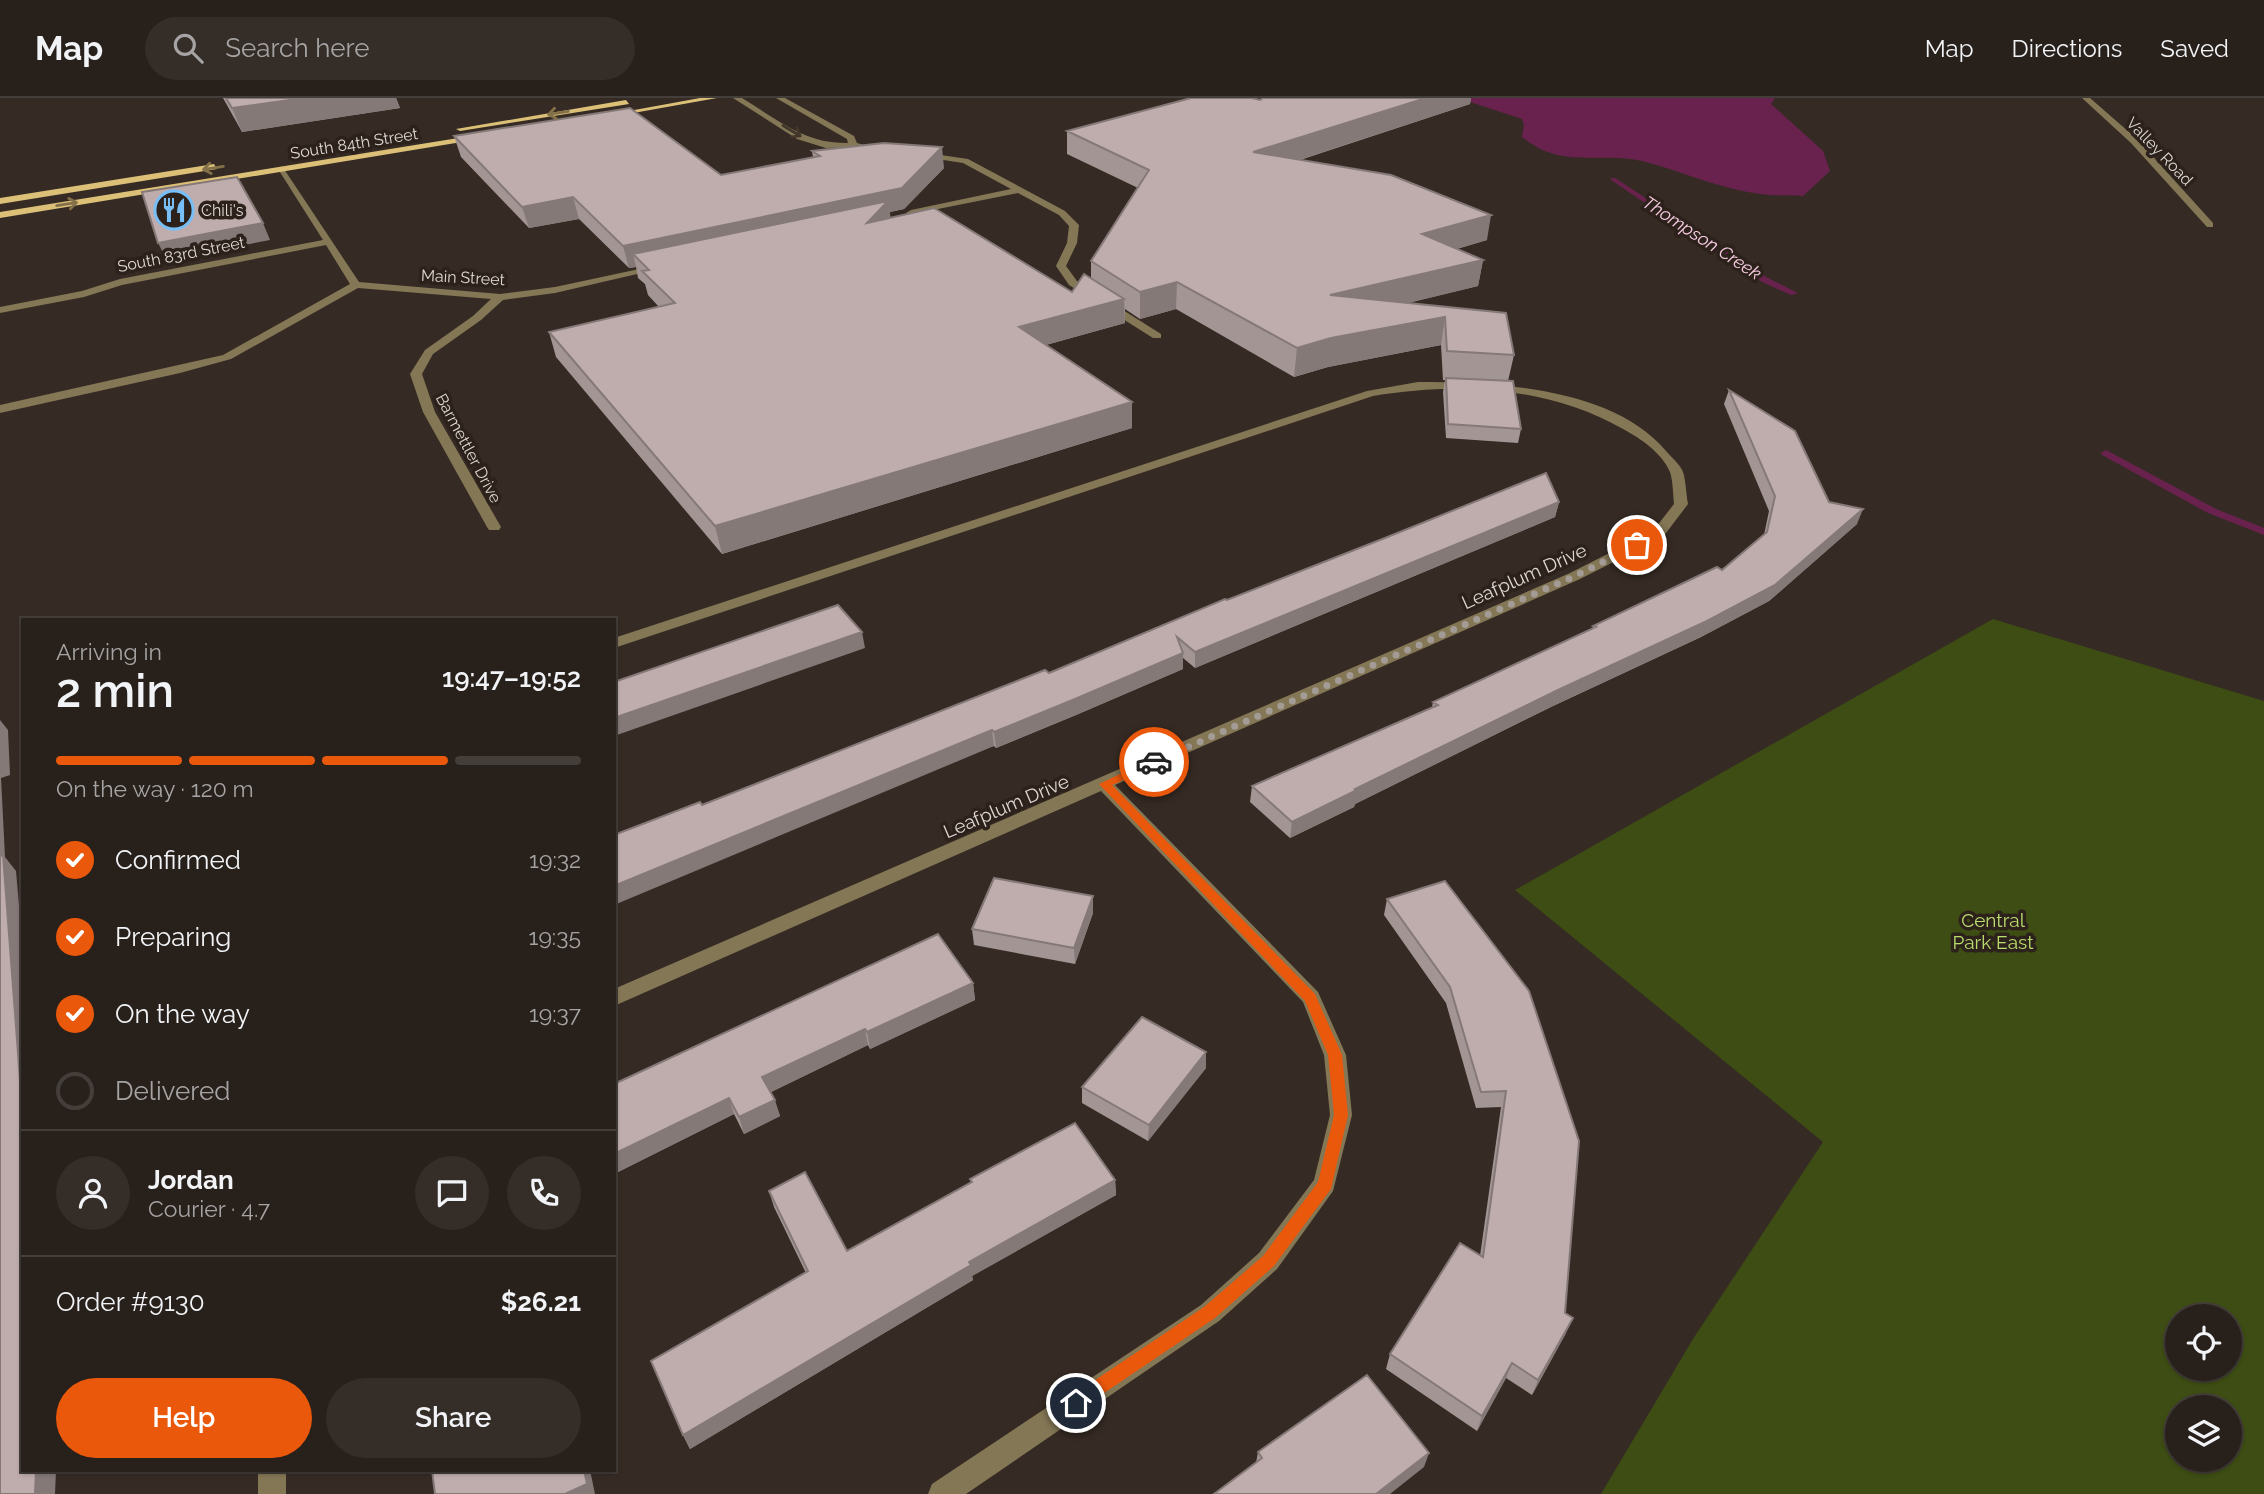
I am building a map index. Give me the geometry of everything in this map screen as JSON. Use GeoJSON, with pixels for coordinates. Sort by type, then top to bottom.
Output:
{"type":"FeatureCollection","features":[{"type":"Feature","properties":{"kind":"main road","name":"South 84th Street"},"geometry":{"type":"LineString","coordinates":[[0,215],[713,98]]}},
{"type":"Feature","properties":{"kind":"main road"},"geometry":{"type":"LineString","coordinates":[[450,130],[636,100]]}},
{"type":"Feature","properties":{"kind":"main road"},"geometry":{"type":"LineString","coordinates":[[0,201],[220,166]]}},
{"type":"Feature","properties":{"kind":"street"},"geometry":{"type":"LineString","coordinates":[[737,98],[800,137],[826,146],[853,145],[887,151]]}},
{"type":"Feature","properties":{"kind":"street"},"geometry":{"type":"LineString","coordinates":[[780,98],[851,138],[853,145]]}},
{"type":"Feature","properties":{"kind":"street","name":"Valley Road"},"geometry":{"type":"LineString","coordinates":[[2087,98],[2134,141],[2210,225]]}},
{"type":"Feature","properties":{"kind":"street"},"geometry":{"type":"LineString","coordinates":[[908,153],[965,161],[1062,213],[1074,225],[1072,243],[1061,266],[1073,284],[1157,336]]}},
{"type":"Feature","properties":{"kind":"street"},"geometry":{"type":"LineString","coordinates":[[0,409],[180,370],[227,357],[356,285],[282,169]]}},
{"type":"Feature","properties":{"kind":"street"},"geometry":{"type":"LineString","coordinates":[[902,215],[1021,190]]}},
{"type":"Feature","properties":{"kind":"street","name":"South 83rd Street"},"geometry":{"type":"LineString","coordinates":[[0,310],[84,294],[120,282],[329,242]]}},
{"type":"Feature","properties":{"kind":"street","name":"Main Street"},"geometry":{"type":"LineString","coordinates":[[356,285],[500,297],[555,290],[664,267]]}},
{"type":"Feature","properties":{"kind":"street","name":"Barmettler Drive"},"geometry":{"type":"LineString","coordinates":[[494,527],[429,412],[416,374],[429,352],[477,318],[500,297]]}},
{"type":"Feature","properties":{"kind":"street","name":"Leafplum Drive"},"geometry":{"type":"LineString","coordinates":[[616,642],[1371,393],[1418,385],[1480,385],[1545,395],[1601,411],[1649,438],[1676,471],[1681,504],[1658,534],[1575,576],[616,997]]}},
{"type":"Feature","properties":{"kind":"street"},"geometry":{"type":"LineString","coordinates":[[942,1494],[1210,1312],[1268,1261],[1325,1184],[1331,1161],[1341,1115],[1335,1055],[1311,998],[1104,784]]}},
{"type":"Feature","properties":{"kind":"street"},"geometry":{"type":"LineString","coordinates":[[272,1472],[272,1494]]}},
{"type":"Feature","properties":{"kind":"green space","name":"Central Park East"},"geometry":{"type":"Polygon","coordinates":[[[1993,619],[2264,701],[2264,1494],[1601,1494],[1693,1339],[1823,1142],[1515,890],[1993,619]]]}},
{"type":"Feature","properties":{"kind":"shaded area"},"geometry":{"type":"Polygon","coordinates":[[[1458,98],[1775,98],[1771,104],[1823,151],[1830,171],[1803,196],[1745,192],[1646,162],[1552,154],[1522,137],[1522,119],[1458,98]]]}},
{"type":"Feature","properties":{"kind":"building"},"geometry":{"type":"Polygon","coordinates":[[[226,98],[304,98],[232,108],[226,98]]]}},
{"type":"Feature","properties":{"kind":"building"},"geometry":{"type":"Polygon","coordinates":[[[1191,98],[1426,98],[1253,152],[1391,175],[1491,215],[1422,234],[1483,260],[1330,295],[1506,313],[1514,355],[1447,351],[1445,317],[1331,338],[1297,348],[1177,282],[1140,292],[1091,261],[1149,170],[1067,131],[1191,98]]]}},
{"type":"Feature","properties":{"kind":"building"},"geometry":{"type":"Polygon","coordinates":[[[630,108],[721,175],[820,156],[812,151],[884,143],[942,147],[902,188],[623,246],[573,197],[522,207],[454,136],[630,108]]]}},
{"type":"Feature","properties":{"kind":"building"},"geometry":{"type":"Polygon","coordinates":[[[237,177],[263,223],[158,243],[142,192],[237,177]]]}},
{"type":"Feature","properties":{"kind":"building"},"geometry":{"type":"Polygon","coordinates":[[[888,201],[867,223],[934,208],[1072,292],[1084,274],[1124,299],[1019,327],[1132,402],[715,526],[549,332],[675,303],[642,271],[649,270],[633,254],[888,201]]]}},
{"type":"Feature","properties":{"kind":"building"},"geometry":{"type":"Polygon","coordinates":[[[1446,378],[1513,381],[1521,429],[1448,424],[1446,378]]]}},
{"type":"Feature","properties":{"kind":"building"},"geometry":{"type":"Polygon","coordinates":[[[1729,390],[1795,431],[1829,502],[1863,509],[1775,585],[1707,621],[1558,690],[1292,822],[1252,786],[1438,705],[1433,702],[1596,627],[1593,626],[1717,567],[1722,570],[1767,532],[1775,496],[1729,390]]]}},
{"type":"Feature","properties":{"kind":"building"},"geometry":{"type":"Polygon","coordinates":[[[1546,473],[1559,502],[1195,652],[1177,637],[1183,653],[616,885],[616,834],[700,802],[702,805],[1045,670],[1049,673],[1225,599],[1546,473]]]}},
{"type":"Feature","properties":{"kind":"building"},"geometry":{"type":"Polygon","coordinates":[[[838,605],[862,632],[616,717],[616,681],[838,605]]]}},
{"type":"Feature","properties":{"kind":"building"},"geometry":{"type":"Polygon","coordinates":[[[3,855],[21,1093],[21,1472],[36,1472],[35,1494],[0,1494],[0,856],[3,855]]]}},
{"type":"Feature","properties":{"kind":"building"},"geometry":{"type":"Polygon","coordinates":[[[994,878],[1093,896],[1074,948],[972,929],[994,878]]]}},
{"type":"Feature","properties":{"kind":"building"},"geometry":{"type":"Polygon","coordinates":[[[1445,881],[1529,991],[1579,1141],[1565,1313],[1573,1318],[1538,1380],[1512,1363],[1482,1416],[1390,1354],[1460,1243],[1483,1257],[1506,1091],[1481,1092],[1450,987],[1387,899],[1445,881]]]}},
{"type":"Feature","properties":{"kind":"building"},"geometry":{"type":"Polygon","coordinates":[[[938,934],[973,983],[762,1077],[775,1100],[739,1117],[729,1098],[616,1153],[616,1083],[938,934]]]}},
{"type":"Feature","properties":{"kind":"building"},"geometry":{"type":"Polygon","coordinates":[[[1142,1017],[1206,1052],[1149,1125],[1082,1087],[1142,1017]]]}},
{"type":"Feature","properties":{"kind":"building"},"geometry":{"type":"Polygon","coordinates":[[[1075,1123],[1115,1180],[969,1262],[971,1265],[683,1435],[651,1361],[808,1271],[769,1191],[805,1172],[847,1251],[972,1182],[970,1179],[1075,1123]]]}},
{"type":"Feature","properties":{"kind":"building"},"geometry":{"type":"Polygon","coordinates":[[[1367,1375],[1429,1453],[1376,1494],[1214,1494],[1262,1458],[1258,1452],[1367,1375]]]}},
{"type":"Feature","properties":{"kind":"building"},"geometry":{"type":"Polygon","coordinates":[[[432,1472],[584,1472],[587,1484],[565,1494],[435,1494],[432,1472]]]}},
{"type":"Feature","properties":{"kind":"waterway","name":"Thompson Creek"},"geometry":{"type":"LineString","coordinates":[[1613,179],[1765,280],[1794,293]]}},
{"type":"Feature","properties":{"kind":"waterway","name":"Thompson Creek"},"geometry":{"type":"LineString","coordinates":[[2106,453],[2212,511],[2264,532]]}},
{"type":"Feature","properties":{"kind":"way so far"},"geometry":{"type":"LineString","coordinates":[[1154,762],[1575,576],[1637,545]]}},
{"type":"Feature","properties":{"kind":"place","name":"Chili's"},"geometry":{"type":"Point","coordinates":[174,210]}},
{"type":"Feature","properties":{"kind":"route"},"geometry":{"type":"LineString","coordinates":[[1076,1403],[1210,1312],[1268,1261],[1325,1184],[1341,1115],[1335,1055],[1311,998],[1104,784],[1154,762]]}}]}
